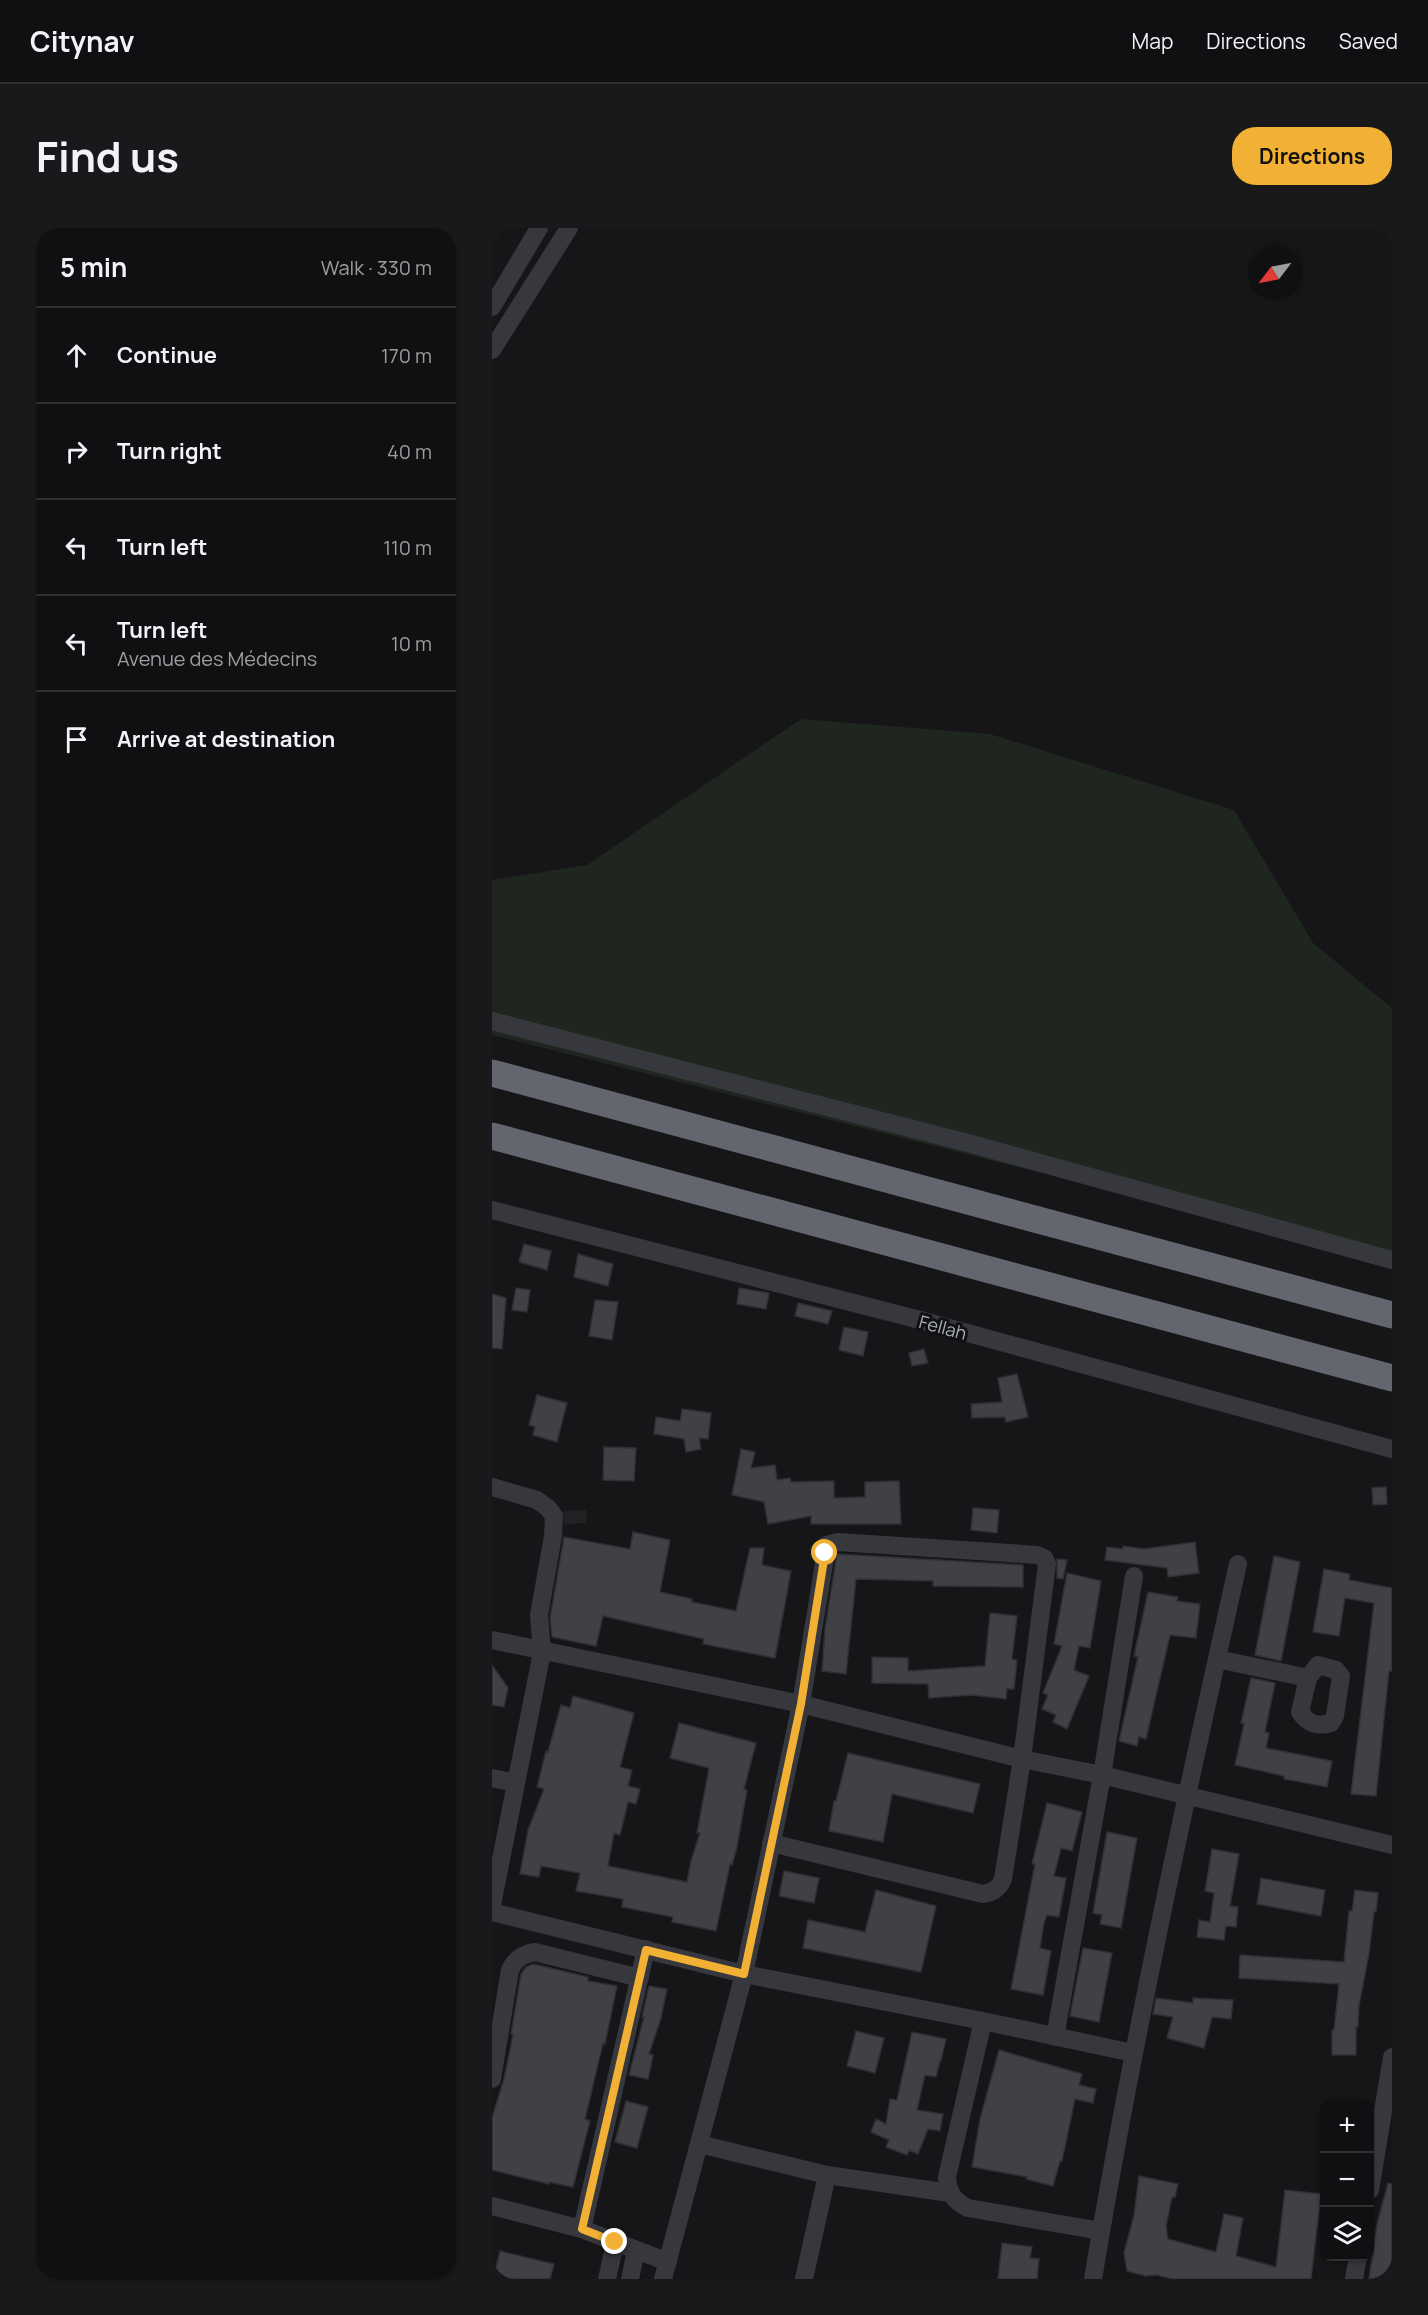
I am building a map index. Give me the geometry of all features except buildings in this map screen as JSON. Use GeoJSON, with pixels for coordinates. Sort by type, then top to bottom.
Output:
{"type":"FeatureCollection","features":[{"type":"Feature","properties":{"kind":"highway"},"geometry":{"type":"LineString","coordinates":[[492,1073],[1392,1315]]}},
{"type":"Feature","properties":{"kind":"highway"},"geometry":{"type":"LineString","coordinates":[[492,1136],[1392,1378]]}},
{"type":"Feature","properties":{"kind":"street"},"geometry":{"type":"LineString","coordinates":[[492,307],[539,228]]}},
{"type":"Feature","properties":{"kind":"street"},"geometry":{"type":"LineString","coordinates":[[492,350],[569,228]]}},
{"type":"Feature","properties":{"kind":"street"},"geometry":{"type":"LineString","coordinates":[[492,1021],[969,1143],[1392,1260]]}},
{"type":"Feature","properties":{"kind":"street","name":"Fellah"},"geometry":{"type":"LineString","coordinates":[[492,1210],[924,1321],[1392,1449]]}},
{"type":"Feature","properties":{"kind":"street"},"geometry":{"type":"LineString","coordinates":[[492,1487],[537,1500],[549,1508],[554,1516],[553,1536],[539,1615],[542,1652],[492,1905]]}},
{"type":"Feature","properties":{"kind":"street"},"geometry":{"type":"LineString","coordinates":[[492,2206],[582,2229],[636,2250],[666,2270],[744,1974],[771,1843],[801,1704],[827,1544],[838,1542],[1037,1555],[1044,1558],[1047,1564],[1022,1759],[1000,1886],[983,1894],[771,1843]]}},
{"type":"Feature","properties":{"kind":"street"},"geometry":{"type":"LineString","coordinates":[[1093,2279],[1133,2053],[1186,1795],[1238,1564]]}},
{"type":"Feature","properties":{"kind":"street"},"geometry":{"type":"LineString","coordinates":[[1055,2037],[1102,1775],[1134,1576]]}},
{"type":"Feature","properties":{"kind":"street"},"geometry":{"type":"LineString","coordinates":[[492,1640],[801,1704],[1022,1759],[1102,1775],[1392,1845]]}},
{"type":"Feature","properties":{"kind":"street"},"geometry":{"type":"LineString","coordinates":[[1217,1659],[1308,1678]]}},
{"type":"Feature","properties":{"kind":"street"},"geometry":{"type":"LineString","coordinates":[[492,1778],[516,1783]]}},
{"type":"Feature","properties":{"kind":"street"},"geometry":{"type":"LineString","coordinates":[[492,1912],[744,1974],[982,2020],[1133,2053]]}},
{"type":"Feature","properties":{"kind":"street"},"geometry":{"type":"LineString","coordinates":[[582,2229],[646,1950]]}},
{"type":"Feature","properties":{"kind":"street"},"geometry":{"type":"LineString","coordinates":[[492,2079],[510,1970],[522,1955],[535,1952],[640,1978]]}},
{"type":"Feature","properties":{"kind":"street"},"geometry":{"type":"LineString","coordinates":[[982,2020],[947,2177],[950,2193],[958,2203],[968,2208],[1101,2231]]}},
{"type":"Feature","properties":{"kind":"street"},"geometry":{"type":"LineString","coordinates":[[1374,2171],[1389,2101],[1392,2057]]}},
{"type":"Feature","properties":{"kind":"street"},"geometry":{"type":"LineString","coordinates":[[699,2145],[827,2175],[950,2193]]}},
{"type":"Feature","properties":{"kind":"street"},"geometry":{"type":"LineString","coordinates":[[804,2279],[827,2175]]}},
{"type":"Feature","properties":{"kind":"street"},"geometry":{"type":"LineString","coordinates":[[607,2279],[615,2242]]}},
{"type":"Feature","properties":{"kind":"street"},"geometry":{"type":"LineString","coordinates":[[630,2279],[636,2250]]}},
{"type":"Feature","properties":{"kind":"street"},"geometry":{"type":"LineString","coordinates":[[1354,2279],[1357,2261]]}},
{"type":"Feature","properties":{"kind":"shaded area"},"geometry":{"type":"Polygon","coordinates":[[[801,719],[990,734],[1234,810],[1313,943],[1392,1008],[1392,1261],[492,1035],[492,880],[587,865],[801,719]]]}},
{"type":"Feature","properties":{"kind":"shaded area"},"geometry":{"type":"Polygon","coordinates":[[[586,1510],[587,1523],[564,1524],[563,1511],[586,1510]]]}},
{"type":"Feature","properties":{"kind":"route"},"geometry":{"type":"LineString","coordinates":[[615,2242],[582,2229],[646,1950],[744,1974],[801,1704],[825,1553]]}}]}
